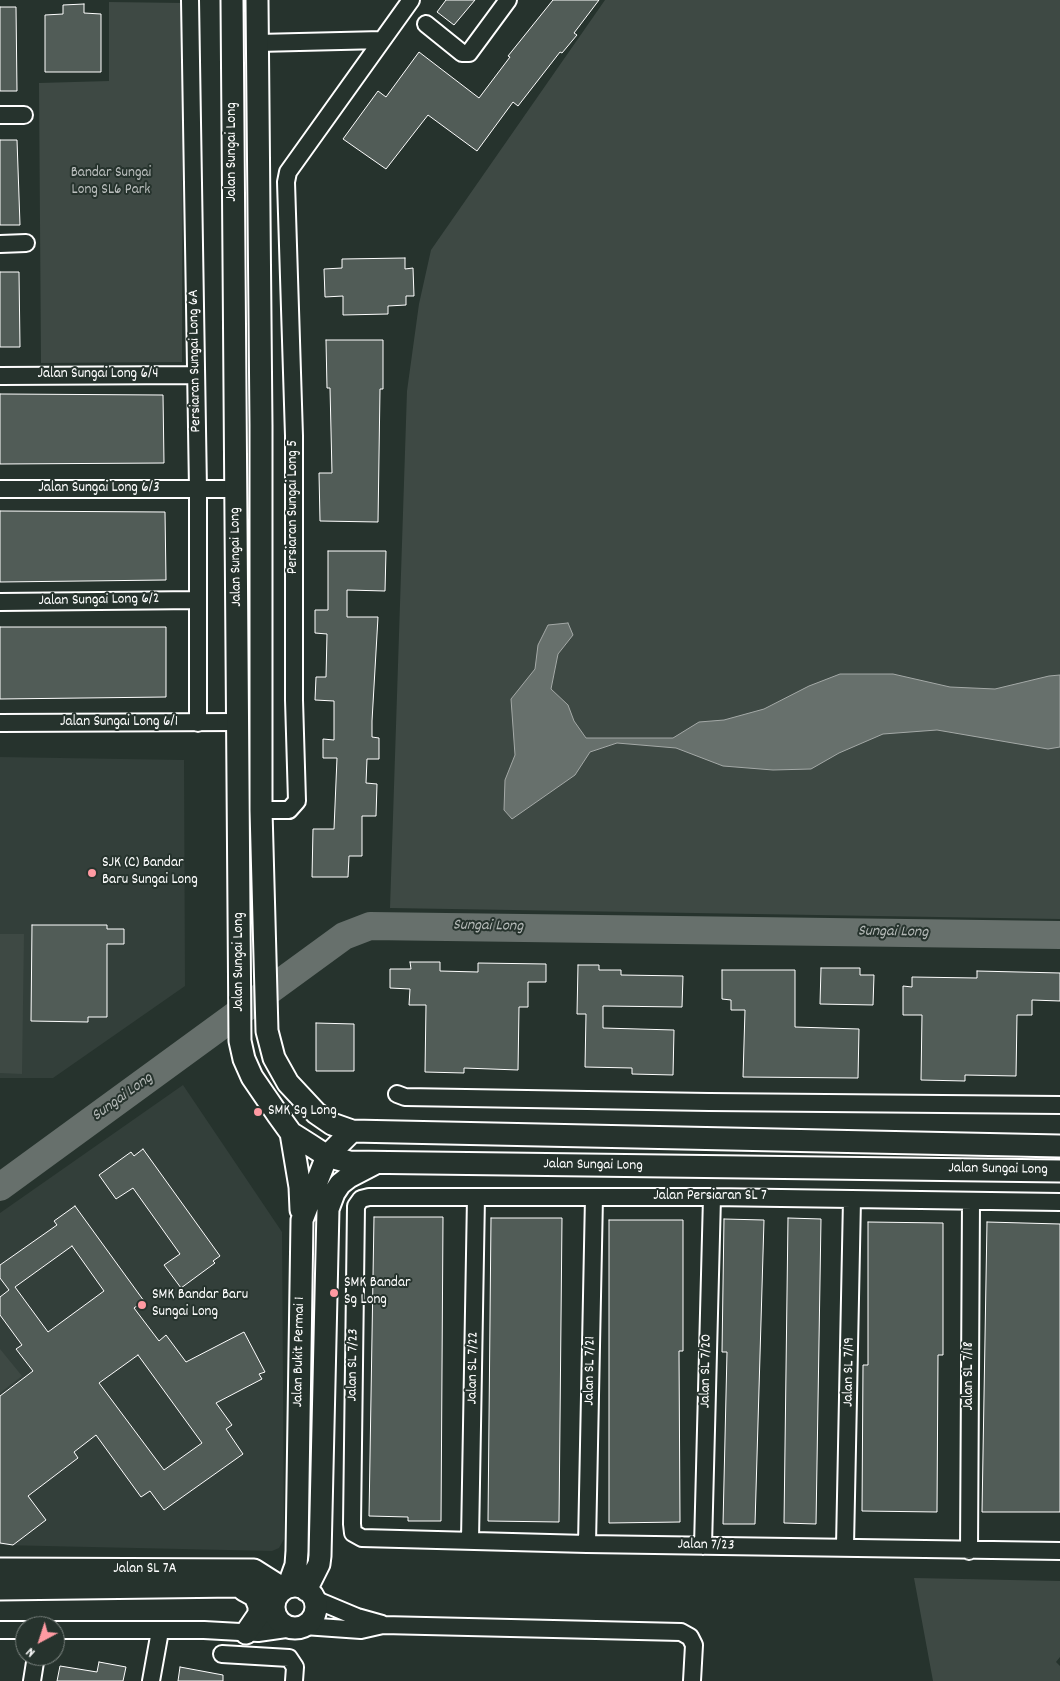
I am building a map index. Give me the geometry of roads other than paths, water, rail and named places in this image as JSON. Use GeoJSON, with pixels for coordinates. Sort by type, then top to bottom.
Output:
{"type":"FeatureCollection","features":[{"type":"Feature","properties":{"kind":"street","name":"Persiaran Sungai Long 6A"},"geometry":{"type":"LineString","coordinates":[[190,0],[198,489],[198,723]]}},
{"type":"Feature","properties":{"kind":"street","name":"Jalan Sungai Long"},"geometry":{"type":"LineString","coordinates":[[232,0],[240,1041],[244,1059],[252,1077],[291,1133],[327,1156],[349,1162],[1060,1171]]}},
{"type":"Feature","properties":{"kind":"street","name":"Jalan Sungai Long"},"geometry":{"type":"LineString","coordinates":[[258,0],[261,415],[260,810],[267,1032],[274,1058],[301,1099],[332,1124],[352,1131],[1060,1146]]}},
{"type":"Feature","properties":{"kind":"street"},"geometry":{"type":"LineString","coordinates":[[258,43],[382,40],[411,0]]}},
{"type":"Feature","properties":{"kind":"street"},"geometry":{"type":"LineString","coordinates":[[426,24],[462,53],[469,53],[508,0]]}},
{"type":"Feature","properties":{"kind":"street","name":"Persiaran Sungai Long 5"},"geometry":{"type":"LineString","coordinates":[[260,810],[289,810],[297,801],[294,700],[294,436],[286,182],[288,172],[382,40]]}},
{"type":"Feature","properties":{"kind":"street"},"geometry":{"type":"LineString","coordinates":[[0,115],[24,115]]}},
{"type":"Feature","properties":{"kind":"street"},"geometry":{"type":"LineString","coordinates":[[0,244],[26,244]]}},
{"type":"Feature","properties":{"kind":"street","name":"Jalan Sungai Long 6/4"},"geometry":{"type":"LineString","coordinates":[[0,376],[195,375]]}},
{"type":"Feature","properties":{"kind":"street","name":"Jalan Sungai Long 6/3"},"geometry":{"type":"LineString","coordinates":[[0,489],[236,489]]}},
{"type":"Feature","properties":{"kind":"street","name":"Jalan Sungai Long 6/2"},"geometry":{"type":"LineString","coordinates":[[0,602],[198,600]]}},
{"type":"Feature","properties":{"kind":"street","name":"Jalan Sungai Long 6/1"},"geometry":{"type":"LineString","coordinates":[[0,723],[238,722]]}},
{"type":"Feature","properties":{"kind":"street"},"geometry":{"type":"LineString","coordinates":[[397,1094],[405,1097],[1060,1105]]}},
{"type":"Feature","properties":{"kind":"street","name":"Jalan Bukit Permai 1"},"geometry":{"type":"LineString","coordinates":[[290,1596],[297,1551],[302,1220],[327,1156],[352,1131]]}},
{"type":"Feature","properties":{"kind":"street"},"geometry":{"type":"LineString","coordinates":[[291,1133],[300,1187],[302,1220]]}},
{"type":"Feature","properties":{"kind":"street","name":"Jalan Bukit Permai 1"},"geometry":{"type":"LineString","coordinates":[[290,1596],[319,1564],[320,1556],[328,1209],[334,1193],[340,1184],[349,1177],[376,1163]]}},
{"type":"Feature","properties":{"kind":"street","name":"Jalan SL 7/22"},"geometry":{"type":"LineString","coordinates":[[470,1540],[476,1197]]}},
{"type":"Feature","properties":{"kind":"street","name":"Jalan SL 7/21"},"geometry":{"type":"LineString","coordinates":[[587,1544],[594,1197]]}},
{"type":"Feature","properties":{"kind":"street","name":"Jalan Persiaran SL 7"},"geometry":{"type":"LineString","coordinates":[[361,1199],[712,1197],[1060,1202]]}},
{"type":"Feature","properties":{"kind":"street","name":"Jalan SL 7/20"},"geometry":{"type":"LineString","coordinates":[[703,1546],[712,1197]]}},
{"type":"Feature","properties":{"kind":"street","name":"Jalan SL 7/19"},"geometry":{"type":"LineString","coordinates":[[845,1546],[852,1198]]}},
{"type":"Feature","properties":{"kind":"street","name":"Jalan SL 7/23"},"geometry":{"type":"LineString","coordinates":[[353,1533],[356,1206],[361,1199]]}},
{"type":"Feature","properties":{"kind":"street","name":"Jalan SL 7/18"},"geometry":{"type":"LineString","coordinates":[[969,1551],[972,1201]]}},
{"type":"Feature","properties":{"kind":"street","name":"Jalan 7/23"},"geometry":{"type":"LineString","coordinates":[[353,1533],[362,1538],[587,1544],[845,1546],[969,1551],[1060,1551]]}},
{"type":"Feature","properties":{"kind":"street","name":"Jalan SL 7A"},"geometry":{"type":"LineString","coordinates":[[0,1569],[254,1570],[290,1596]]}},
{"type":"Feature","properties":{"kind":"street"},"geometry":{"type":"LineString","coordinates":[[237,1586],[255,1596],[260,1606],[252,1633]]}},
{"type":"Feature","properties":{"kind":"street","name":"Jalan SL 7A"},"geometry":{"type":"LineString","coordinates":[[0,1589],[237,1586],[290,1596]]}},
{"type":"Feature","properties":{"kind":"street"},"geometry":{"type":"LineString","coordinates":[[290,1596],[383,1625]]}},
{"type":"Feature","properties":{"kind":"street"},"geometry":{"type":"LineString","coordinates":[[290,1596],[316,1605],[314,1618],[299,1627],[279,1622],[290,1596]]}},
{"type":"Feature","properties":{"kind":"street"},"geometry":{"type":"LineString","coordinates":[[252,1633],[290,1596]]}},
{"type":"Feature","properties":{"kind":"street"},"geometry":{"type":"LineString","coordinates":[[65,1630],[204,1630],[252,1633],[299,1627],[361,1630],[383,1625],[681,1632],[690,1637],[694,1645],[692,1681]]}},
{"type":"Feature","properties":{"kind":"street"},"geometry":{"type":"LineString","coordinates":[[0,1630],[15,1630]]}},
{"type":"Feature","properties":{"kind":"street"},"geometry":{"type":"LineString","coordinates":[[151,1681],[160,1631]]}},
{"type":"Feature","properties":{"kind":"street"},"geometry":{"type":"LineString","coordinates":[[222,1654],[289,1658],[295,1667],[294,1681]]}},
{"type":"Feature","properties":{"kind":"street"},"geometry":{"type":"LineString","coordinates":[[32,1681],[34,1666]]}},
{"type":"Feature","properties":{"kind":"waterway","name":"Sungai Long"},"geometry":{"type":"LineString","coordinates":[[0,1187],[344,936],[370,926],[1060,935]]}},
{"type":"Feature","properties":{"kind":"place","name":"SJK (C) Bandar Baru Sungai Long"},"geometry":{"type":"Point","coordinates":[92,873]}},
{"type":"Feature","properties":{"kind":"place","name":"SMK Sg Long"},"geometry":{"type":"Point","coordinates":[258,1112]}},
{"type":"Feature","properties":{"kind":"place","name":"SMK Bandar Sg Long"},"geometry":{"type":"Point","coordinates":[334,1293]}},
{"type":"Feature","properties":{"kind":"place","name":"SMK Bandar Baru Sungai Long"},"geometry":{"type":"Point","coordinates":[142,1305]}},
{"type":"Feature","properties":{"kind":"park label","name":"Bandar Sungai Long SL6 Park"},"geometry":{"type":"Point","coordinates":[111,182]}}]}
